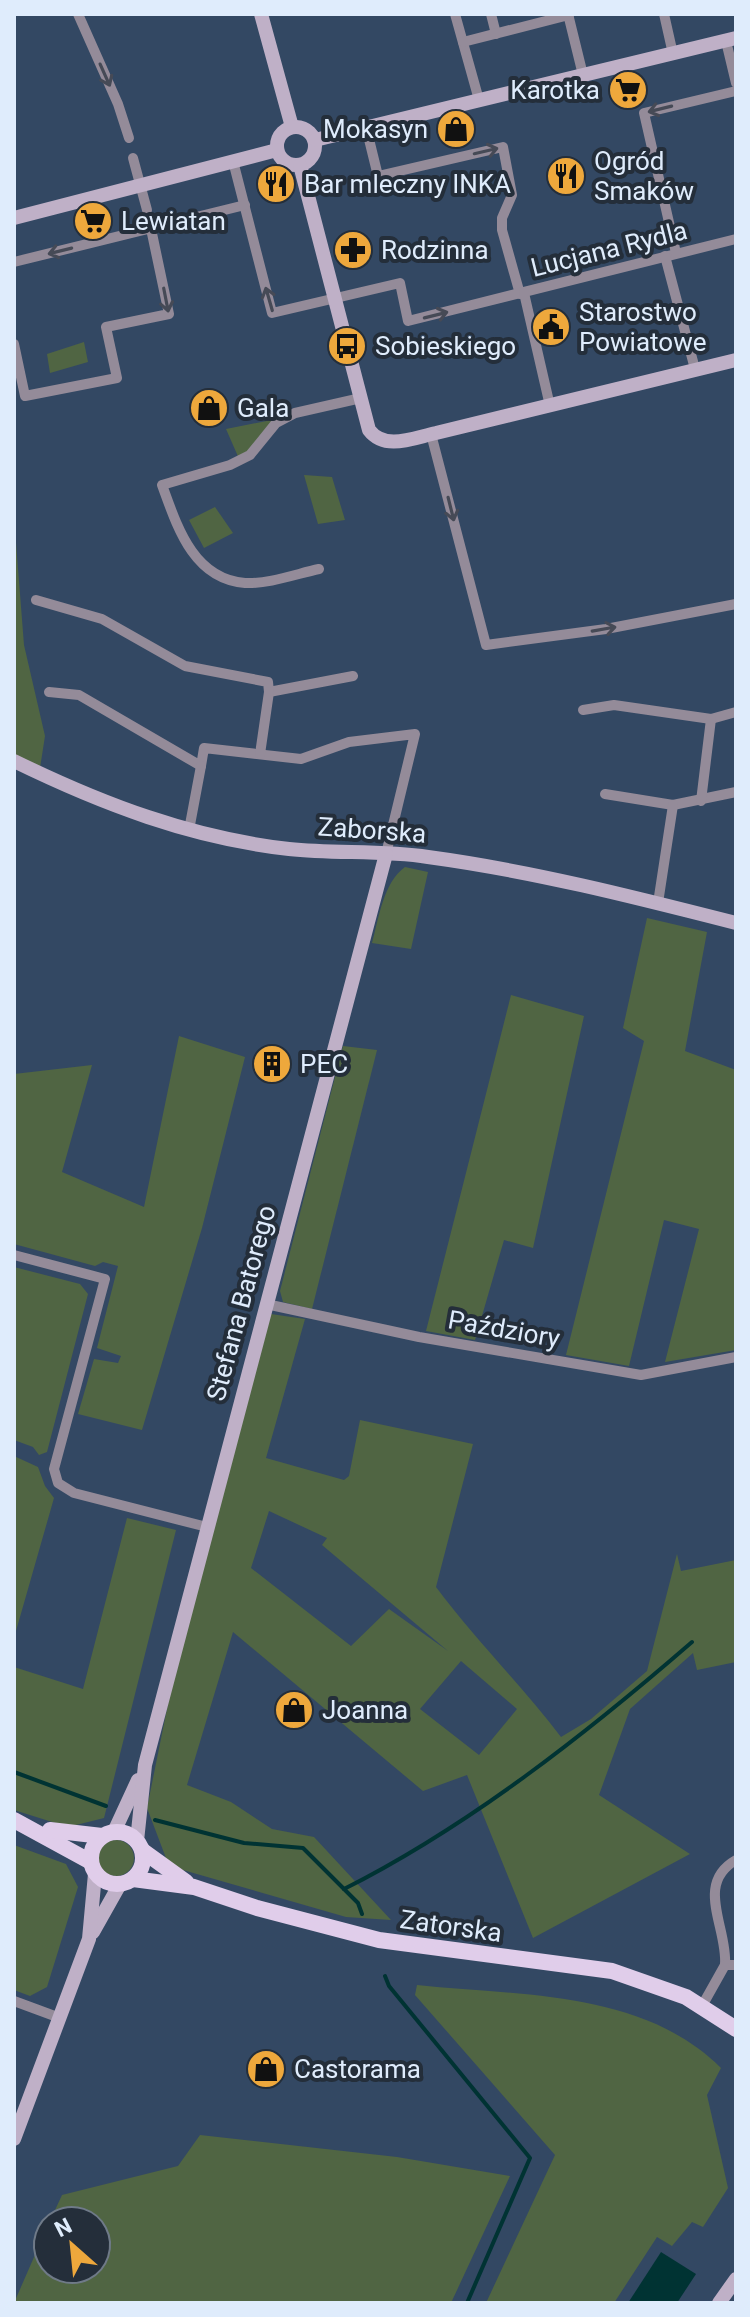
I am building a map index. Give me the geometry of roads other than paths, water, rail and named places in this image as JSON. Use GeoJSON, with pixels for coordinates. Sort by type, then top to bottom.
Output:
{"type":"FeatureCollection","features":[{"type":"Feature","properties":{"kind":"main road"},"geometry":{"type":"LineString","coordinates":[[19,1822],[73,1835],[123,1832],[140,1846],[142,1866],[127,1881],[106,1882],[93,1868],[19,1822]]}},
{"type":"Feature","properties":{"kind":"main road"},"geometry":{"type":"LineString","coordinates":[[93,1868],[92,1847],[108,1834]]}},
{"type":"Feature","properties":{"kind":"main road","name":"Zatorska"},"geometry":{"type":"LineString","coordinates":[[140,1846],[194,1887]]}},
{"type":"Feature","properties":{"kind":"main road","name":"Zatorska"},"geometry":{"type":"LineString","coordinates":[[127,1881],[144,1877],[194,1887],[257,1908],[379,1940],[612,1971],[656,1984],[702,2006],[736,2029]]}},
{"type":"Feature","properties":{"kind":"street"},"geometry":{"type":"LineString","coordinates":[[78,14],[118,104],[129,138]]}},
{"type":"Feature","properties":{"kind":"street"},"geometry":{"type":"LineString","coordinates":[[261,14],[292,127]]}},
{"type":"Feature","properties":{"kind":"street"},"geometry":{"type":"LineString","coordinates":[[455,14],[479,100]]}},
{"type":"Feature","properties":{"kind":"street"},"geometry":{"type":"LineString","coordinates":[[491,14],[496,34]]}},
{"type":"Feature","properties":{"kind":"street"},"geometry":{"type":"LineString","coordinates":[[664,14],[673,54]]}},
{"type":"Feature","properties":{"kind":"street"},"geometry":{"type":"LineString","coordinates":[[463,42],[569,15],[583,75]]}},
{"type":"Feature","properties":{"kind":"street"},"geometry":{"type":"LineString","coordinates":[[315,140],[731,40],[736,83]]}},
{"type":"Feature","properties":{"kind":"street"},"geometry":{"type":"LineString","coordinates":[[676,253],[644,113],[736,91]]}},
{"type":"Feature","properties":{"kind":"street"},"geometry":{"type":"LineString","coordinates":[[292,127],[304,128],[315,140],[314,153],[300,165],[287,163],[277,150],[282,133],[292,127]]}},
{"type":"Feature","properties":{"kind":"street"},"geometry":{"type":"LineString","coordinates":[[366,127],[378,176],[503,147],[512,195],[502,218],[502,230],[522,294],[550,406]]}},
{"type":"Feature","properties":{"kind":"street"},"geometry":{"type":"LineString","coordinates":[[14,218],[277,150]]}},
{"type":"Feature","properties":{"kind":"street"},"geometry":{"type":"LineString","coordinates":[[133,158],[147,210]]}},
{"type":"Feature","properties":{"kind":"street"},"geometry":{"type":"LineString","coordinates":[[233,161],[272,313],[335,297]]}},
{"type":"Feature","properties":{"kind":"street"},"geometry":{"type":"LineString","coordinates":[[300,165],[369,430],[376,440],[386,443],[431,434],[736,360]]}},
{"type":"Feature","properties":{"kind":"street"},"geometry":{"type":"LineString","coordinates":[[14,262],[245,205]]}},
{"type":"Feature","properties":{"kind":"street"},"geometry":{"type":"LineString","coordinates":[[14,344],[25,396],[117,378],[106,327],[169,314],[151,226]]}},
{"type":"Feature","properties":{"kind":"street","name":"Lucjana Rydla"},"geometry":{"type":"LineString","coordinates":[[335,297],[400,283],[408,321],[736,239]]}},
{"type":"Feature","properties":{"kind":"street"},"geometry":{"type":"LineString","coordinates":[[665,256],[695,369]]}},
{"type":"Feature","properties":{"kind":"street"},"geometry":{"type":"LineString","coordinates":[[319,569],[247,583],[226,579],[191,553],[176,527],[162,485],[230,465],[250,455],[276,423],[295,413],[361,398]]}},
{"type":"Feature","properties":{"kind":"street"},"geometry":{"type":"LineString","coordinates":[[431,434],[486,645],[606,629],[736,604]]}},
{"type":"Feature","properties":{"kind":"street"},"geometry":{"type":"LineString","coordinates":[[36,600],[97,616],[185,666],[268,682],[260,754]]}},
{"type":"Feature","properties":{"kind":"street"},"geometry":{"type":"LineString","coordinates":[[269,692],[353,676]]}},
{"type":"Feature","properties":{"kind":"street"},"geometry":{"type":"LineString","coordinates":[[49,692],[79,695],[201,766]]}},
{"type":"Feature","properties":{"kind":"street"},"geometry":{"type":"LineString","coordinates":[[583,710],[614,705],[711,719],[736,712]]}},
{"type":"Feature","properties":{"kind":"street"},"geometry":{"type":"LineString","coordinates":[[701,801],[711,719]]}},
{"type":"Feature","properties":{"kind":"street"},"geometry":{"type":"LineString","coordinates":[[189,830],[204,748],[301,759],[349,742],[415,734],[386,854]]}},
{"type":"Feature","properties":{"kind":"street","name":"Zaborska"},"geometry":{"type":"LineString","coordinates":[[14,761],[83,795],[213,838],[291,849],[386,854],[513,870],[736,923]]}},
{"type":"Feature","properties":{"kind":"street"},"geometry":{"type":"LineString","coordinates":[[605,794],[673,805],[736,792]]}},
{"type":"Feature","properties":{"kind":"street"},"geometry":{"type":"LineString","coordinates":[[658,903],[673,805]]}},
{"type":"Feature","properties":{"kind":"street","name":"Stefana Batorego"},"geometry":{"type":"LineString","coordinates":[[140,1846],[145,1765],[386,854]]}},
{"type":"Feature","properties":{"kind":"street"},"geometry":{"type":"LineString","coordinates":[[14,1255],[105,1279]]}},
{"type":"Feature","properties":{"kind":"street"},"geometry":{"type":"LineString","coordinates":[[109,1266],[54,1469],[56,1478],[67,1490],[207,1527]]}},
{"type":"Feature","properties":{"kind":"street","name":"Paździory"},"geometry":{"type":"LineString","coordinates":[[266,1304],[419,1337],[641,1375],[736,1357]]}},
{"type":"Feature","properties":{"kind":"street","name":"Stefana Batorego"},"geometry":{"type":"LineString","coordinates":[[108,1834],[145,1765]]}},
{"type":"Feature","properties":{"kind":"street"},"geometry":{"type":"LineString","coordinates":[[702,2006],[730,1965],[713,1890],[718,1874],[736,1860]]}},
{"type":"Feature","properties":{"kind":"street"},"geometry":{"type":"LineString","coordinates":[[89,1939],[93,1868]]}},
{"type":"Feature","properties":{"kind":"street"},"geometry":{"type":"LineString","coordinates":[[14,2139],[89,1939],[127,1881]]}},
{"type":"Feature","properties":{"kind":"street"},"geometry":{"type":"LineString","coordinates":[[14,2001],[60,2018]]}},
{"type":"Feature","properties":{"kind":"street"},"geometry":{"type":"LineString","coordinates":[[719,2303],[736,2279]]}},
{"type":"Feature","properties":{"kind":"waterway"},"geometry":{"type":"LineString","coordinates":[[344,1889],[436,1837],[526,1776],[692,1642]]}},
{"type":"Feature","properties":{"kind":"waterway"},"geometry":{"type":"LineString","coordinates":[[14,1772],[106,1806]]}},
{"type":"Feature","properties":{"kind":"waterway"},"geometry":{"type":"LineString","coordinates":[[155,1820],[244,1843],[303,1848],[358,1903],[362,1914]]}},
{"type":"Feature","properties":{"kind":"waterway"},"geometry":{"type":"LineString","coordinates":[[385,1976],[389,1986],[530,2158],[467,2303]]}},
{"type":"Feature","properties":{"kind":"place","name":"Karotka"},"geometry":{"type":"Point","coordinates":[628,90]}},
{"type":"Feature","properties":{"kind":"place","name":"Mokasyn"},"geometry":{"type":"Point","coordinates":[456,129]}},
{"type":"Feature","properties":{"kind":"place","name":"Ogród Smaków"},"geometry":{"type":"Point","coordinates":[566,176]}},
{"type":"Feature","properties":{"kind":"place","name":"Bar mleczny INKA"},"geometry":{"type":"Point","coordinates":[276,184]}},
{"type":"Feature","properties":{"kind":"place","name":"Lewiatan"},"geometry":{"type":"Point","coordinates":[93,221]}},
{"type":"Feature","properties":{"kind":"place","name":"Rodzinna"},"geometry":{"type":"Point","coordinates":[353,250]}},
{"type":"Feature","properties":{"kind":"place","name":"Starostwo Powiatowe"},"geometry":{"type":"Point","coordinates":[551,327]}},
{"type":"Feature","properties":{"kind":"place","name":"Sobieskiego"},"geometry":{"type":"Point","coordinates":[347,346]}},
{"type":"Feature","properties":{"kind":"place","name":"Gala"},"geometry":{"type":"Point","coordinates":[209,408]}},
{"type":"Feature","properties":{"kind":"place","name":"PEC"},"geometry":{"type":"Point","coordinates":[272,1064]}},
{"type":"Feature","properties":{"kind":"place","name":"Joanna"},"geometry":{"type":"Point","coordinates":[294,1710]}},
{"type":"Feature","properties":{"kind":"place","name":"Castorama"},"geometry":{"type":"Point","coordinates":[266,2069]}}]}
